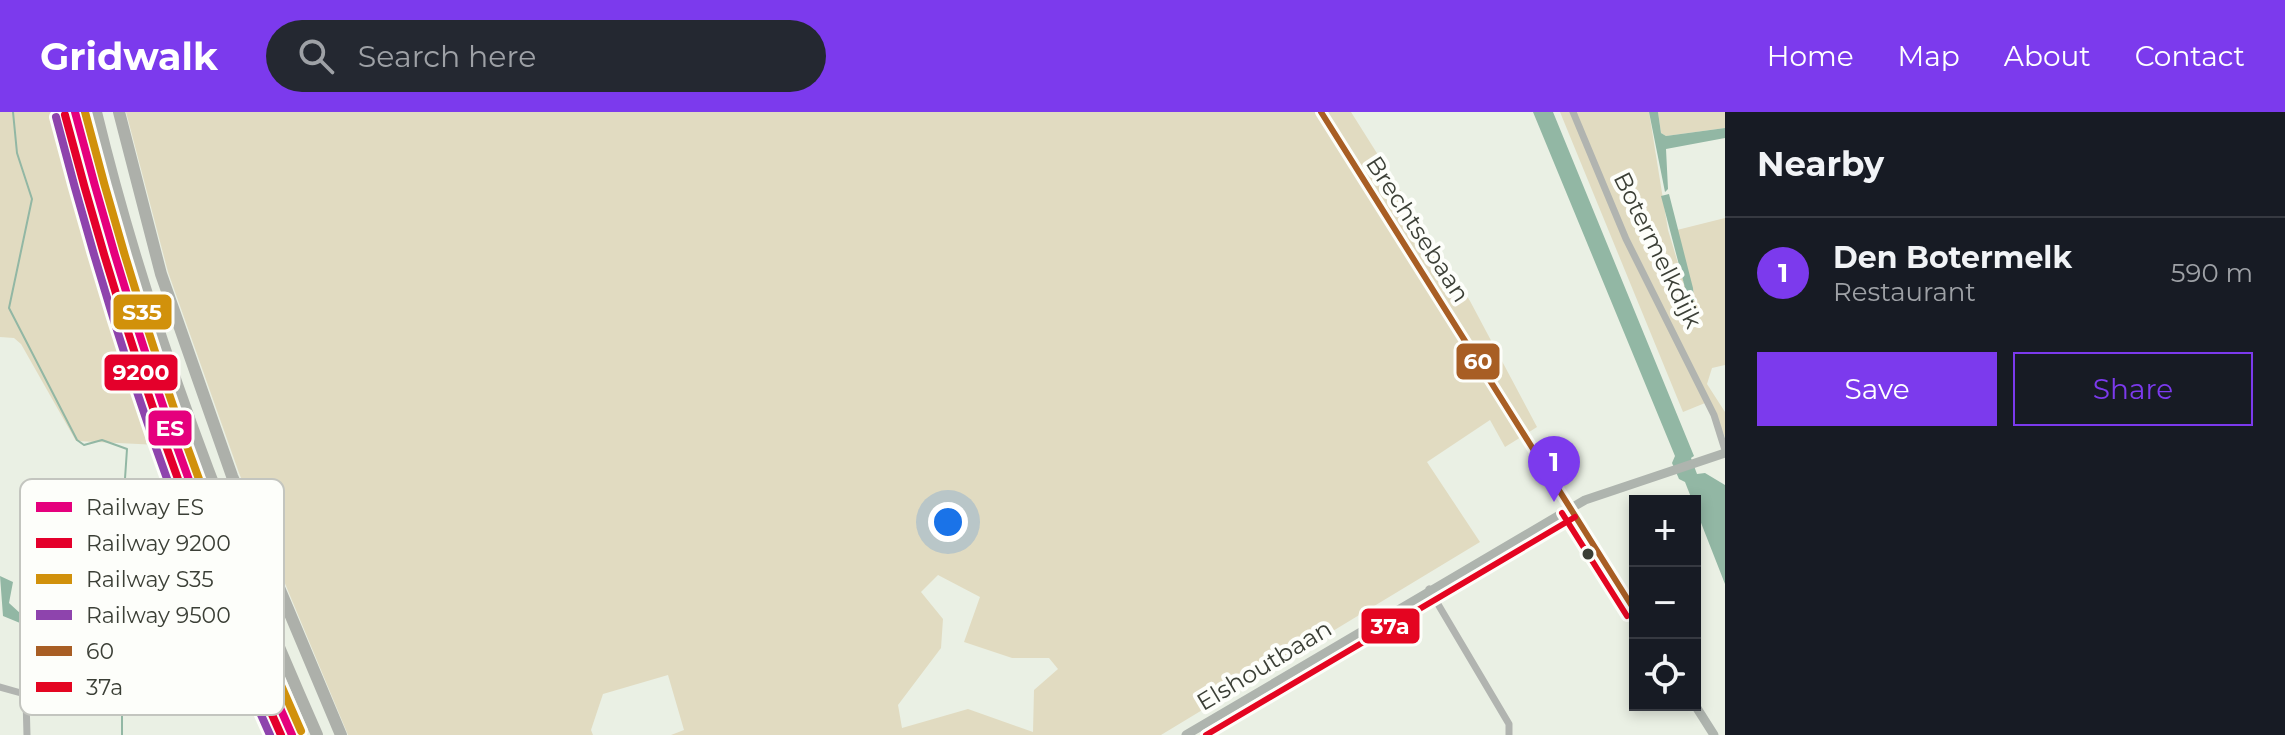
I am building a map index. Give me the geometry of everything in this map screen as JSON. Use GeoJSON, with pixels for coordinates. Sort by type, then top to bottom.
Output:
{"type":"FeatureCollection","features":[{"type":"Feature","properties":{"kind":"highway"},"geometry":{"type":"LineString","coordinates":[[96,112],[141,282],[211,479]]}},
{"type":"Feature","properties":{"kind":"highway"},"geometry":{"type":"LineString","coordinates":[[119,112],[161,274],[233,479]]}},
{"type":"Feature","properties":{"kind":"highway"},"geometry":{"type":"LineString","coordinates":[[284,600],[341,735]]}},
{"type":"Feature","properties":{"kind":"highway"},"geometry":{"type":"LineString","coordinates":[[284,656],[317,735]]}},
{"type":"Feature","properties":{"kind":"main road","name":"Brechtsebaan"},"geometry":{"type":"LineString","coordinates":[[1321,112],[1629,601]]}},
{"type":"Feature","properties":{"kind":"main road","name":"Elshoutbaan"},"geometry":{"type":"LineString","coordinates":[[1186,735],[1570,508],[1612,489],[1672,473],[1725,452]]}},
{"type":"Feature","properties":{"kind":"main road"},"geometry":{"type":"LineString","coordinates":[[1699,711],[1714,735]]}},
{"type":"Feature","properties":{"kind":"street","name":"Botermelkdijk"},"geometry":{"type":"LineString","coordinates":[[1573,112],[1626,239],[1714,415],[1725,452]]}},
{"type":"Feature","properties":{"kind":"street"},"geometry":{"type":"LineString","coordinates":[[1429,589],[1509,724],[1509,735]]}},
{"type":"Feature","properties":{"kind":"street"},"geometry":{"type":"LineString","coordinates":[[0,687],[20,693]]}},
{"type":"Feature","properties":{"kind":"street"},"geometry":{"type":"LineString","coordinates":[[26,715],[27,735]]}},
{"type":"Feature","properties":{"kind":"shaded area"},"geometry":{"type":"Polygon","coordinates":[[[0,112],[60,112],[116,313],[159,445],[76,441],[21,344],[14,338],[0,337],[0,112]]]}},
{"type":"Feature","properties":{"kind":"shaded area"},"geometry":{"type":"Polygon","coordinates":[[[126,112],[1351,112],[1470,301],[1537,427],[1505,447],[1490,420],[1427,462],[1480,542],[1161,735],[671,735],[684,730],[668,675],[603,694],[591,730],[593,735],[348,735],[284,581],[284,479],[241,479],[168,272],[126,112]],[[938,575],[921,592],[943,619],[941,648],[898,705],[902,728],[968,709],[1033,732],[1034,690],[1058,669],[1049,658],[1012,658],[964,642],[980,597],[938,575]]]}},
{"type":"Feature","properties":{"kind":"shaded area"},"geometry":{"type":"Polygon","coordinates":[[[1533,112],[1553,112],[1694,456],[1691,458],[1697,474],[1705,473],[1725,485],[1725,584],[1701,523],[1701,495],[1690,495],[1685,482],[1679,479],[1672,463],[1675,456],[1533,112]]]}},
{"type":"Feature","properties":{"kind":"shaded area"},"geometry":{"type":"Polygon","coordinates":[[[1560,112],[1649,112],[1668,230],[1690,303],[1694,300],[1677,230],[1725,218],[1725,365],[1712,368],[1707,384],[1725,412],[1725,437],[1710,401],[1683,412],[1560,112]]]}},
{"type":"Feature","properties":{"kind":"shaded area"},"geometry":{"type":"Polygon","coordinates":[[[1649,112],[1658,112],[1661,133],[1666,136],[1725,128],[1725,138],[1666,149],[1668,189],[1665,192],[1649,112]]]}},
{"type":"Feature","properties":{"kind":"shaded area"},"geometry":{"type":"Polygon","coordinates":[[[1658,112],[1725,112],[1725,128],[1666,136],[1661,133],[1658,112]]]}},
{"type":"Feature","properties":{"kind":"shaded area"},"geometry":{"type":"Polygon","coordinates":[[[1669,194],[1693,288],[1694,300],[1689,303],[1661,196],[1669,194]]]}},
{"type":"Feature","properties":{"kind":"shaded area"},"geometry":{"type":"Polygon","coordinates":[[[0,576],[13,582],[9,603],[20,613],[20,623],[3,616],[0,576]]]}},
{"type":"Feature","properties":{"kind":"waterway"},"geometry":{"type":"LineString","coordinates":[[13,112],[17,153],[32,199],[9,308],[77,440],[84,445],[102,440],[127,449],[125,479]]}},
{"type":"Feature","properties":{"kind":"waterway"},"geometry":{"type":"LineString","coordinates":[[122,715],[122,735]]}},
{"type":"Feature","properties":{"kind":"rail line","name":"ES"},"geometry":{"type":"LineString","coordinates":[[75,112],[144,350],[188,479]]}},
{"type":"Feature","properties":{"kind":"rail line","name":"S35"},"geometry":{"type":"LineString","coordinates":[[85,112],[129,270],[199,479]]}},
{"type":"Feature","properties":{"kind":"rail line","name":"9200"},"geometry":{"type":"LineString","coordinates":[[65,115],[134,352],[178,479]]}},
{"type":"Feature","properties":{"kind":"rail line","name":"9500"},"geometry":{"type":"LineString","coordinates":[[56,117],[100,275],[167,479]]}},
{"type":"Feature","properties":{"kind":"rail line","name":"S35"},"geometry":{"type":"LineString","coordinates":[[284,692],[301,731]]}},
{"type":"Feature","properties":{"kind":"rail line","name":"9500"},"geometry":{"type":"LineString","coordinates":[[261,715],[270,735]]}},
{"type":"Feature","properties":{"kind":"rail line","name":"9200"},"geometry":{"type":"LineString","coordinates":[[272,715],[281,735]]}},
{"type":"Feature","properties":{"kind":"rail line","name":"ES"},"geometry":{"type":"LineString","coordinates":[[283,715],[292,735]]}},
{"type":"Feature","properties":{"kind":"transit line","name":"60"},"geometry":{"type":"LineString","coordinates":[[1321,112],[1629,601]]}},
{"type":"Feature","properties":{"kind":"transit line","name":"37a"},"geometry":{"type":"LineString","coordinates":[[1562,513],[1627,616]]}},
{"type":"Feature","properties":{"kind":"transit line","name":"37a"},"geometry":{"type":"LineString","coordinates":[[1206,735],[1575,517]]}},
{"type":"Feature","properties":{"kind":"place","name":"Den Botermelk"},"geometry":{"type":"Point","coordinates":[1554,502]}}]}
